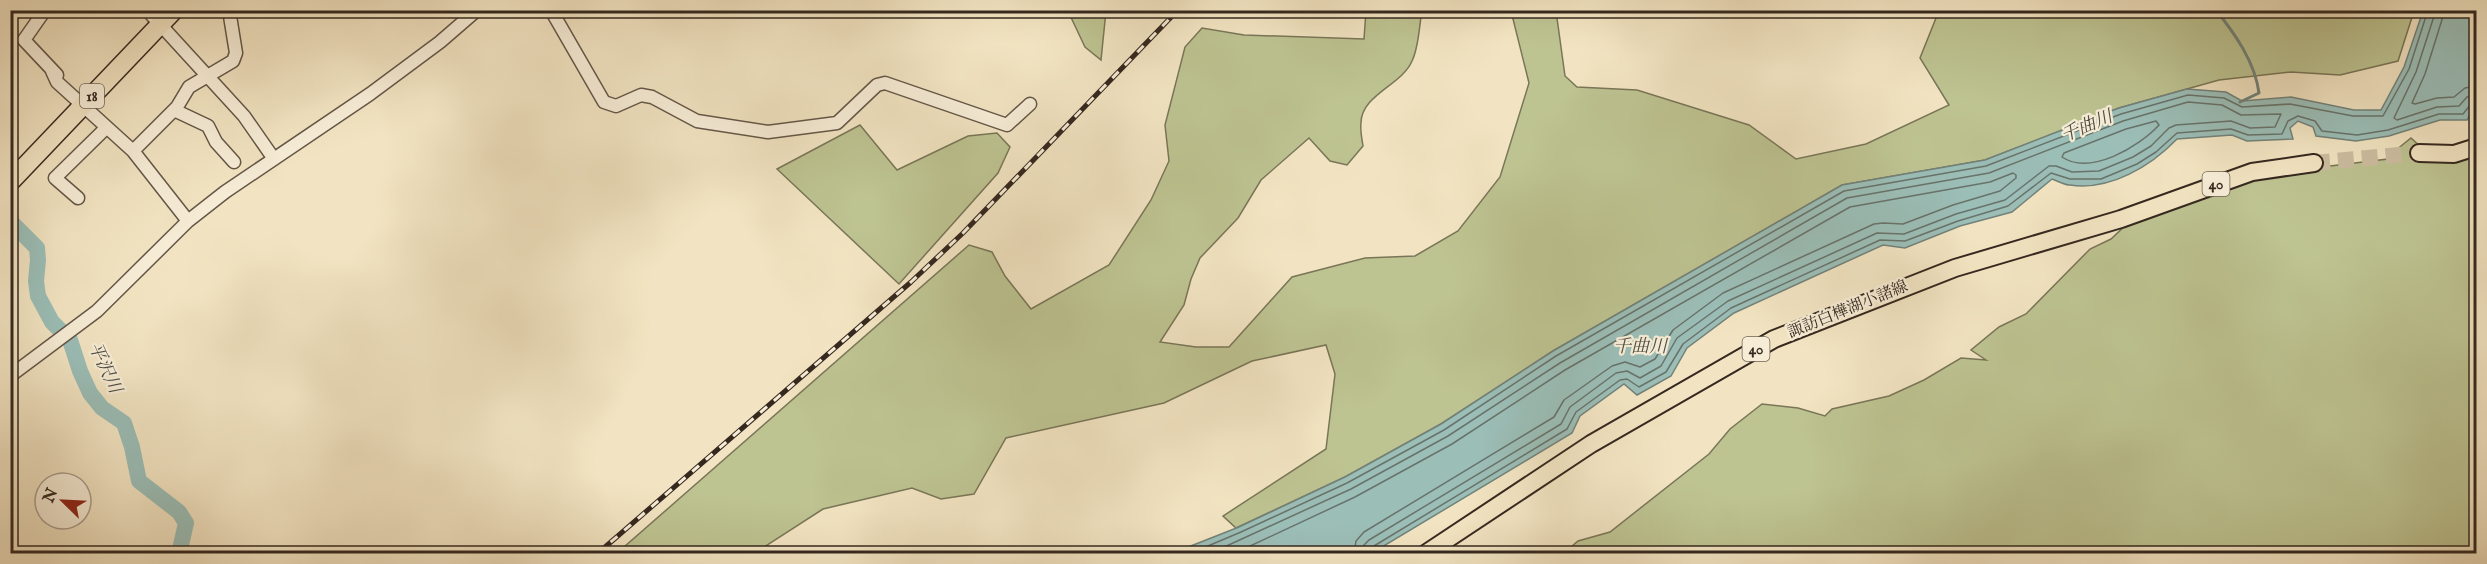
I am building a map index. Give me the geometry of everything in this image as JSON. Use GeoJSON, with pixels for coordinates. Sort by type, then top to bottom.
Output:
{"type":"FeatureCollection","features":[{"type":"Feature","properties":{"kind":"highway","name":"18"},"geometry":{"type":"LineString","coordinates":[[10,182],[174,10]]}},
{"type":"Feature","properties":{"kind":"main road"},"geometry":{"type":"LineString","coordinates":[[2419,153],[2454,154],[2476,147]]}},
{"type":"Feature","properties":{"kind":"main road","name":"諏訪白樺湖小諸線"},"geometry":{"type":"LineString","coordinates":[[1425,554],[1591,444],[1774,339],[1955,268],[2121,219],[2243,174],[2314,163]]}},
{"type":"Feature","properties":{"kind":"street"},"geometry":{"type":"LineString","coordinates":[[45,10],[24,40],[106,128],[133,151],[188,221]]}},
{"type":"Feature","properties":{"kind":"street"},"geometry":{"type":"LineString","coordinates":[[147,10],[159,27],[244,116],[274,159]]}},
{"type":"Feature","properties":{"kind":"street"},"geometry":{"type":"LineString","coordinates":[[133,151],[174,110],[189,87],[233,61],[236,53],[229,10]]}},
{"type":"Feature","properties":{"kind":"street"},"geometry":{"type":"LineString","coordinates":[[10,376],[97,311],[188,221],[225,192],[387,82],[440,42],[477,10]]}},
{"type":"Feature","properties":{"kind":"street"},"geometry":{"type":"LineString","coordinates":[[551,10],[603,102],[616,106],[641,95],[652,97],[697,121],[768,132],[837,123],[877,85],[885,83],[1007,125],[1030,104]]}},
{"type":"Feature","properties":{"kind":"street"},"geometry":{"type":"LineString","coordinates":[[174,110],[208,126],[216,142],[234,162]]}},
{"type":"Feature","properties":{"kind":"street"},"geometry":{"type":"LineString","coordinates":[[78,198],[56,178],[106,128]]}},
{"type":"Feature","properties":{"kind":"green space"},"geometry":{"type":"Polygon","coordinates":[[[1068,11],[1106,11],[1101,60],[1085,47],[1068,11]]]}},
{"type":"Feature","properties":{"kind":"green space"},"geometry":{"type":"Polygon","coordinates":[[[1366,11],[1422,11],[1412,61],[1400,77],[1374,97],[1363,113],[1361,129],[1363,146],[1347,165],[1330,161],[1309,138],[1261,180],[1238,218],[1200,258],[1184,305],[1160,342],[1196,347],[1229,347],[1292,277],[1365,258],[1415,256],[1458,231],[1500,177],[1529,83],[1511,11],[1556,11],[1565,76],[1577,87],[1637,90],[1749,125],[1796,159],[1866,144],[1949,105],[1920,58],[1938,13],[1935,11],[2414,11],[2398,61],[2340,75],[2291,72],[2219,80],[2119,108],[1985,160],[1842,185],[1553,351],[1441,424],[1345,477],[1236,528],[1223,516],[1326,449],[1335,374],[1326,345],[1252,361],[1164,403],[1006,438],[974,494],[941,499],[912,488],[823,509],[755,553],[616,554],[969,245],[992,252],[1005,276],[1031,309],[1109,265],[1151,200],[1169,161],[1165,125],[1185,47],[1202,28],[1244,35],[1364,39],[1366,11]]]}},
{"type":"Feature","properties":{"kind":"green space"},"geometry":{"type":"Polygon","coordinates":[[[860,125],[897,170],[968,136],[997,133],[1010,147],[998,173],[899,284],[777,169],[860,125]]]}},
{"type":"Feature","properties":{"kind":"green space"},"geometry":{"type":"Polygon","coordinates":[[[2411,138],[2421,147],[2476,152],[2476,553],[1563,554],[1578,541],[1610,532],[1709,454],[1730,429],[1762,404],[1798,408],[1825,416],[1832,409],[1889,396],[1924,380],[1961,358],[1986,360],[1971,350],[1999,327],[2026,314],[2090,249],[2111,239],[2126,225],[2234,181],[2305,169],[2396,158],[2396,150],[2411,138]]]}},
{"type":"Feature","properties":{"kind":"water","name":"千曲川"},"geometry":{"type":"Polygon","coordinates":[[[2423,11],[2476,11],[2476,105],[2467,120],[2440,120],[2389,136],[2356,141],[2316,136],[2313,127],[2298,121],[2290,128],[2293,139],[2247,141],[2232,135],[2177,139],[2142,167],[2115,180],[2085,186],[2068,185],[2052,179],[2012,212],[1960,226],[1905,248],[1883,245],[1734,313],[1687,348],[1671,376],[1637,395],[1624,384],[1580,416],[1572,433],[1372,553],[1173,553],[1239,527],[1345,477],[1441,424],[1553,351],[1842,185],[1985,160],[2119,108],[2187,89],[2226,92],[2242,101],[2291,97],[2354,110],[2381,110],[2404,67],[2423,11]]]}},
{"type":"Feature","properties":{"kind":"waterway"},"geometry":{"type":"LineString","coordinates":[[2216,10],[2249,59],[2257,82],[2259,93],[2240,102]]}},
{"type":"Feature","properties":{"kind":"waterway","name":"平沢川"},"geometry":{"type":"LineString","coordinates":[[10,221],[37,248],[38,296],[52,322],[70,340],[90,393],[102,408],[124,423],[139,481],[179,512],[186,523],[179,554]]}},
{"type":"Feature","properties":{"kind":"tunnel"},"geometry":{"type":"LineString","coordinates":[[2314,163],[2419,153]]}},
{"type":"Feature","properties":{"kind":"railway"},"geometry":{"type":"LineString","coordinates":[[597,554],[911,282],[963,233],[1178,10]]}}]}
